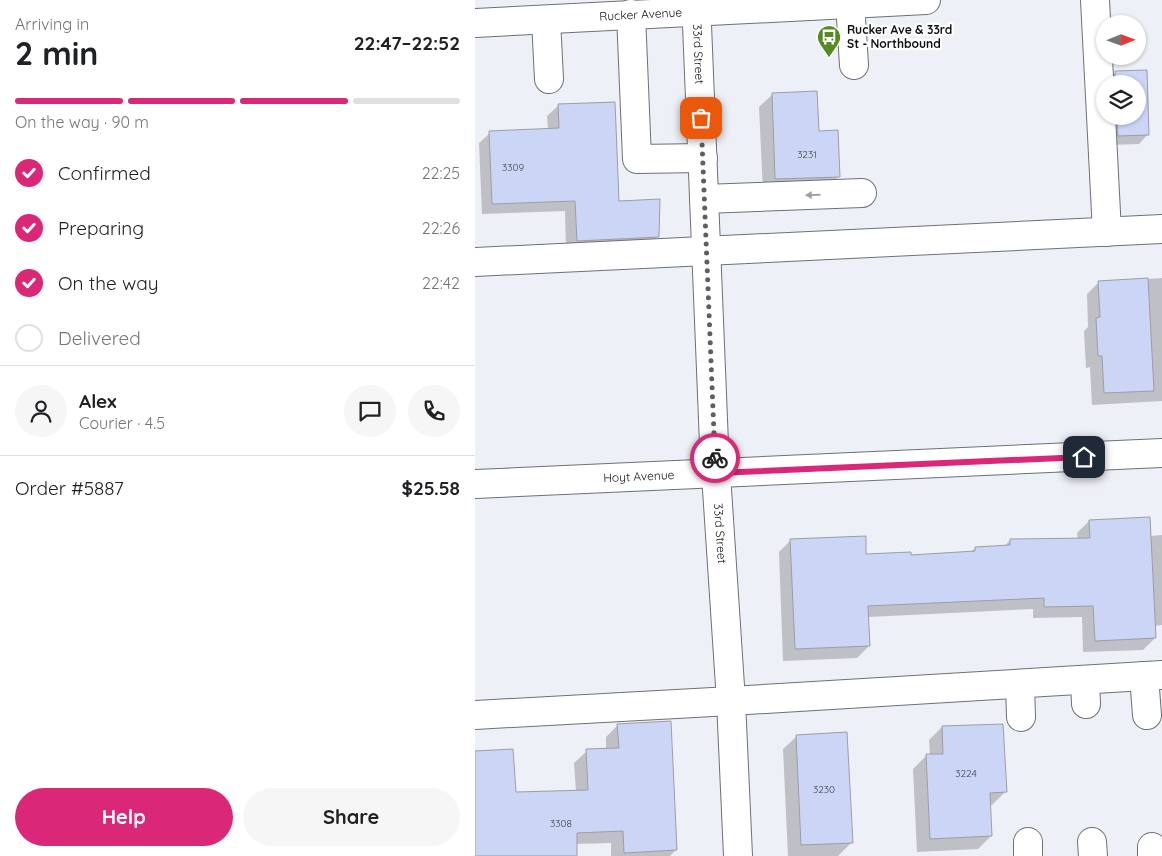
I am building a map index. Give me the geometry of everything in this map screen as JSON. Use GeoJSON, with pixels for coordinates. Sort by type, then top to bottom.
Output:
{"type":"FeatureCollection","features":[{"type":"Feature","properties":{"kind":"street","name":"Rucker Avenue"},"geometry":{"type":"LineString","coordinates":[[475,23],[631,14],[696,5],[926,0]]}},
{"type":"Feature","properties":{"kind":"street"},"geometry":{"type":"LineString","coordinates":[[1095,0],[1107,232]]}},
{"type":"Feature","properties":{"kind":"street"},"geometry":{"type":"LineString","coordinates":[[850,3],[854,64]]}},
{"type":"Feature","properties":{"kind":"street","name":"33rd Street"},"geometry":{"type":"LineString","coordinates":[[696,5],[716,473],[731,701],[738,856]]}},
{"type":"Feature","properties":{"kind":"street"},"geometry":{"type":"LineString","coordinates":[[631,14],[637,159],[703,158]]}},
{"type":"Feature","properties":{"kind":"street"},"geometry":{"type":"LineString","coordinates":[[547,20],[549,79]]}},
{"type":"Feature","properties":{"kind":"street"},"geometry":{"type":"LineString","coordinates":[[704,200],[862,192]]}},
{"type":"Feature","properties":{"kind":"street"},"geometry":{"type":"LineString","coordinates":[[475,262],[1162,229]]}},
{"type":"Feature","properties":{"kind":"street","name":"Hoyt Avenue"},"geometry":{"type":"LineString","coordinates":[[475,484],[1162,454]]}},
{"type":"Feature","properties":{"kind":"street"},"geometry":{"type":"LineString","coordinates":[[475,715],[1020,684],[1086,692],[1153,676],[1147,715]]}},
{"type":"Feature","properties":{"kind":"street"},"geometry":{"type":"LineString","coordinates":[[1020,684],[1021,717]]}},
{"type":"Feature","properties":{"kind":"building"},"geometry":{"type":"Polygon","coordinates":[[[1147,70],[1149,135],[1118,136],[1117,125],[1146,125],[1146,75],[1115,75],[1115,71],[1147,70]]]}},
{"type":"Feature","properties":{"kind":"building"},"geometry":{"type":"Polygon","coordinates":[[[817,91],[819,131],[838,130],[840,177],[775,179],[772,93],[817,91]]]}},
{"type":"Feature","properties":{"kind":"building"},"geometry":{"type":"Polygon","coordinates":[[[615,102],[619,201],[660,199],[659,237],[577,241],[575,201],[492,204],[489,131],[559,128],[558,104],[615,102]]]}},
{"type":"Feature","properties":{"kind":"building"},"geometry":{"type":"Polygon","coordinates":[[[1148,278],[1154,391],[1104,393],[1102,356],[1098,356],[1096,318],[1100,317],[1098,281],[1148,278]]]}},
{"type":"Feature","properties":{"kind":"building"},"geometry":{"type":"Polygon","coordinates":[[[1150,517],[1156,638],[1095,641],[1093,606],[1044,607],[1044,598],[868,606],[870,646],[795,649],[790,539],[866,536],[866,554],[911,552],[911,555],[975,551],[975,547],[1010,545],[1010,539],[1090,538],[1089,520],[1150,517]]]}},
{"type":"Feature","properties":{"kind":"building"},"geometry":{"type":"Polygon","coordinates":[[[671,721],[677,850],[624,853],[623,831],[577,833],[577,856],[475,856],[475,751],[513,749],[516,792],[588,790],[586,749],[619,748],[617,724],[671,721]]]}},
{"type":"Feature","properties":{"kind":"building"},"geometry":{"type":"Polygon","coordinates":[[[1003,724],[1007,792],[990,793],[992,836],[930,839],[926,754],[943,754],[942,726],[1003,724]]]}},
{"type":"Feature","properties":{"kind":"building"},"geometry":{"type":"Polygon","coordinates":[[[847,732],[853,843],[801,845],[796,735],[847,732]]]}},
{"type":"Feature","properties":{"kind":"way so far"},"geometry":{"type":"LineString","coordinates":[[701,118],[715,458]]}},
{"type":"Feature","properties":{"kind":"place","name":"Rucker Ave & 33rd St - Northbound"},"geometry":{"type":"Point","coordinates":[829,58]}},
{"type":"Feature","properties":{"kind":"route"},"geometry":{"type":"LineString","coordinates":[[715,458],[716,473],[1084,457]]}}]}
